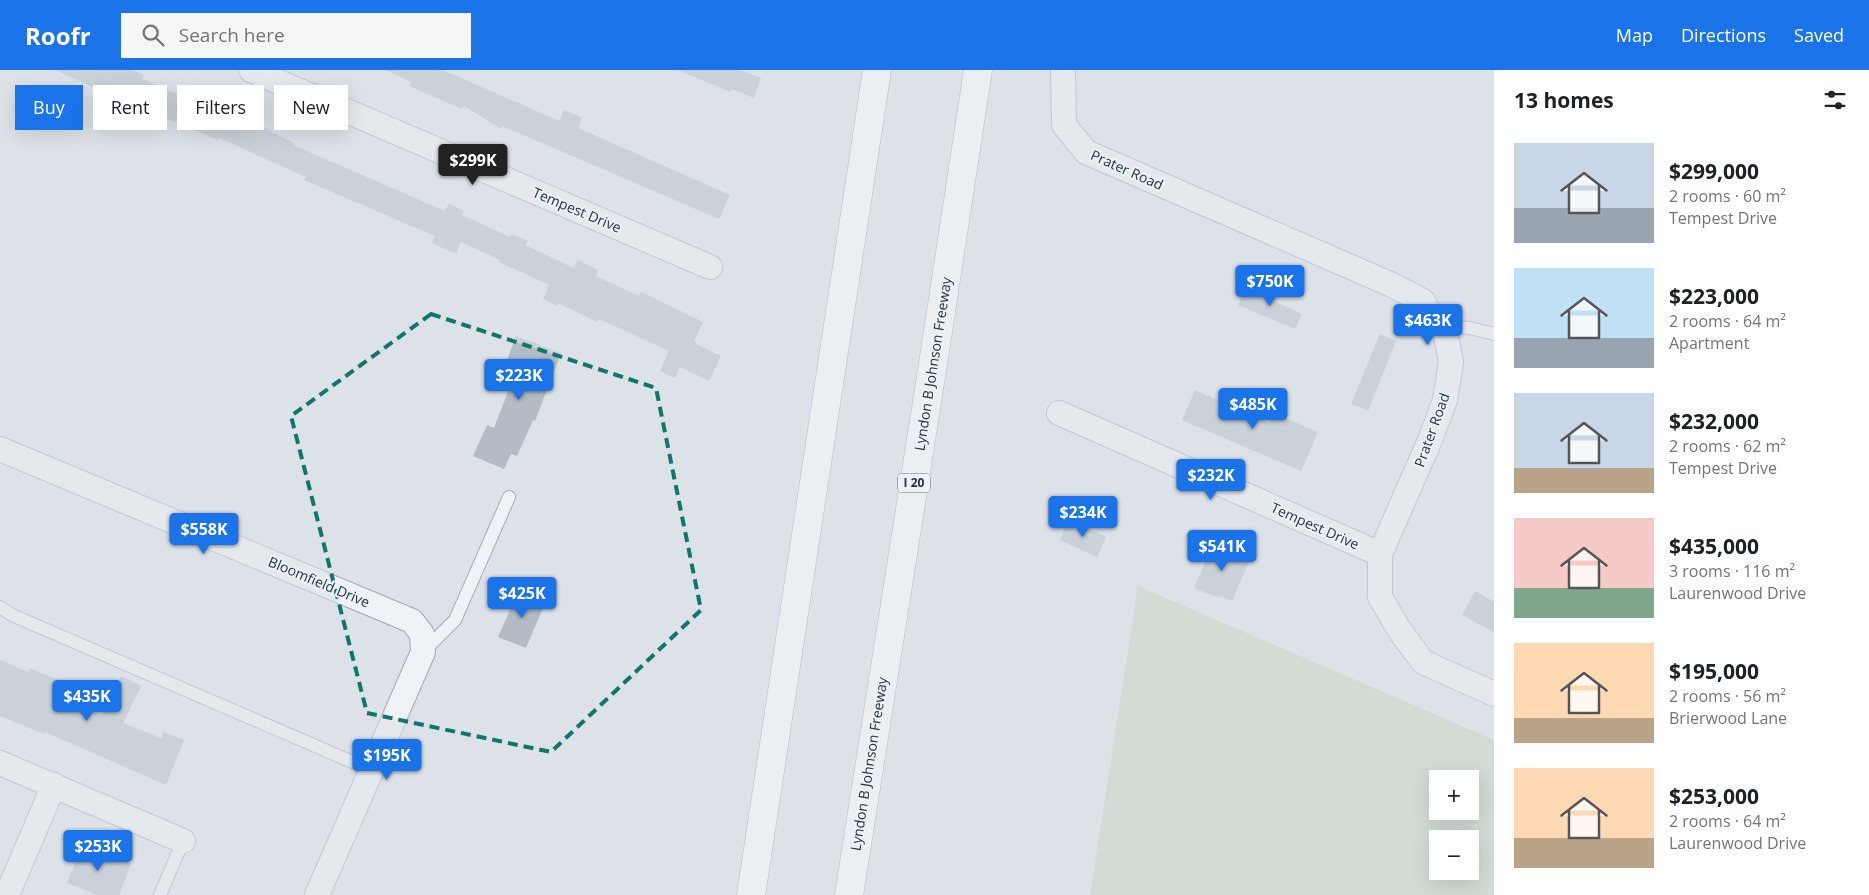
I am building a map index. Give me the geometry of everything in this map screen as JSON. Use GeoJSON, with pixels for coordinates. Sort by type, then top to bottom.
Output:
{"type":"FeatureCollection","features":[{"type":"Feature","properties":{"kind":"highway"},"geometry":{"type":"LineString","coordinates":[[751,895],[877,70]]}},
{"type":"Feature","properties":{"kind":"highway","name":"Lyndon B Johnson Freeway"},"geometry":{"type":"LineString","coordinates":[[849,895],[978,70]]}},
{"type":"Feature","properties":{"kind":"street","name":"Tempest Drive"},"geometry":{"type":"LineString","coordinates":[[251,70],[710,266]]}},
{"type":"Feature","properties":{"kind":"street","name":"Prater Road"},"geometry":{"type":"LineString","coordinates":[[1063,70],[1064,125],[1086,152],[1390,284],[1423,301],[1430,315],[1444,326],[1451,362],[1445,400],[1430,440],[1380,554],[1380,597],[1400,631],[1423,662],[1494,694]]}},
{"type":"Feature","properties":{"kind":"street","name":"Tempest Drive"},"geometry":{"type":"LineString","coordinates":[[1059,413],[1380,554]]}},
{"type":"Feature","properties":{"kind":"street","name":"Bloomfield Drive"},"geometry":{"type":"LineString","coordinates":[[0,449],[412,622],[422,634],[423,652]]}},
{"type":"Feature","properties":{"kind":"street"},"geometry":{"type":"LineString","coordinates":[[316,895],[423,652]]}},
{"type":"Feature","properties":{"kind":"street"},"geometry":{"type":"LineString","coordinates":[[0,763],[183,841]]}},
{"type":"Feature","properties":{"kind":"street"},"geometry":{"type":"LineString","coordinates":[[7,895],[54,785]]}},
{"type":"Feature","properties":{"kind":"lane"},"geometry":{"type":"LineString","coordinates":[[1444,326],[1470,328],[1494,334]]}},
{"type":"Feature","properties":{"kind":"lane"},"geometry":{"type":"LineString","coordinates":[[423,652],[454,620],[509,497]]}},
{"type":"Feature","properties":{"kind":"lane"},"geometry":{"type":"LineString","coordinates":[[0,607],[12,615],[371,770]]}},
{"type":"Feature","properties":{"kind":"lane"},"geometry":{"type":"LineString","coordinates":[[160,895],[183,841]]}},
{"type":"Feature","properties":{"kind":"highlighted area"},"geometry":{"type":"Polygon","coordinates":[[[431,314],[656,388],[701,610],[551,752],[367,713],[291,416],[431,314]]]}},
{"type":"Feature","properties":{"kind":"green space"},"geometry":{"type":"Polygon","coordinates":[[[1138,586],[1494,740],[1494,895],[1090,895],[1138,586]]]}},
{"type":"Feature","properties":{"kind":"building"},"geometry":{"type":"Polygon","coordinates":[[[55,70],[132,70],[144,75],[142,79],[156,85],[93,85],[93,87],[55,70]]]}},
{"type":"Feature","properties":{"kind":"building"},"geometry":{"type":"Polygon","coordinates":[[[386,70],[443,70],[559,121],[564,110],[582,118],[578,128],[730,195],[719,219],[502,126],[501,129],[464,106],[462,109],[409,86],[411,82],[386,70]]]}},
{"type":"Feature","properties":{"kind":"building"},"geometry":{"type":"Polygon","coordinates":[[[678,70],[740,70],[761,78],[754,98],[732,89],[730,92],[678,70]]]}},
{"type":"Feature","properties":{"kind":"building"},"geometry":{"type":"Polygon","coordinates":[[[167,90],[177,94],[177,123],[167,119],[167,90]]]}},
{"type":"Feature","properties":{"kind":"building"},"geometry":{"type":"Polygon","coordinates":[[[264,128],[294,143],[293,145],[445,211],[449,204],[464,211],[462,215],[510,237],[512,234],[528,241],[525,245],[574,268],[578,260],[598,270],[596,276],[639,296],[641,292],[703,322],[694,340],[697,342],[696,344],[721,356],[709,381],[680,367],[675,378],[660,371],[669,351],[599,319],[597,322],[558,303],[557,306],[543,299],[549,285],[461,242],[456,254],[432,243],[435,236],[304,180],[306,177],[219,138],[218,140],[194,130],[264,130],[264,128]]]}},
{"type":"Feature","properties":{"kind":"building"},"geometry":{"type":"Polygon","coordinates":[[[1261,286],[1279,294],[1276,302],[1302,314],[1295,329],[1238,305],[1245,290],[1258,295],[1261,286]]]}},
{"type":"Feature","properties":{"kind":"building"},"geometry":{"type":"Polygon","coordinates":[[[1380,334],[1396,341],[1368,411],[1351,404],[1380,334]]]}},
{"type":"Feature","properties":{"kind":"building"},"geometry":{"type":"Polygon","coordinates":[[[516,336],[561,353],[535,421],[533,420],[517,456],[511,454],[504,469],[473,456],[487,425],[494,428],[514,376],[503,371],[516,336]]]}},
{"type":"Feature","properties":{"kind":"building"},"geometry":{"type":"Polygon","coordinates":[[[1195,390],[1269,423],[1273,413],[1318,432],[1301,471],[1182,420],[1195,390]]]}},
{"type":"Feature","properties":{"kind":"building"},"geometry":{"type":"Polygon","coordinates":[[[1069,519],[1106,537],[1097,557],[1060,540],[1069,519]]]}},
{"type":"Feature","properties":{"kind":"building"},"geometry":{"type":"Polygon","coordinates":[[[1214,541],[1251,557],[1232,601],[1194,588],[1214,541]]]}},
{"type":"Feature","properties":{"kind":"building"},"geometry":{"type":"Polygon","coordinates":[[[519,589],[546,601],[526,648],[498,637],[519,589]]]}},
{"type":"Feature","properties":{"kind":"building"},"geometry":{"type":"Polygon","coordinates":[[[1475,591],[1494,602],[1494,632],[1462,615],[1475,591]]]}},
{"type":"Feature","properties":{"kind":"building"},"geometry":{"type":"Polygon","coordinates":[[[0,660],[28,672],[30,668],[66,683],[60,698],[102,716],[121,676],[141,686],[123,723],[161,738],[164,732],[184,740],[166,785],[45,732],[44,734],[0,716],[0,660]]]}},
{"type":"Feature","properties":{"kind":"building"},"geometry":{"type":"Polygon","coordinates":[[[78,843],[131,864],[119,895],[98,895],[67,883],[75,863],[70,861],[78,843]]]}}]}
